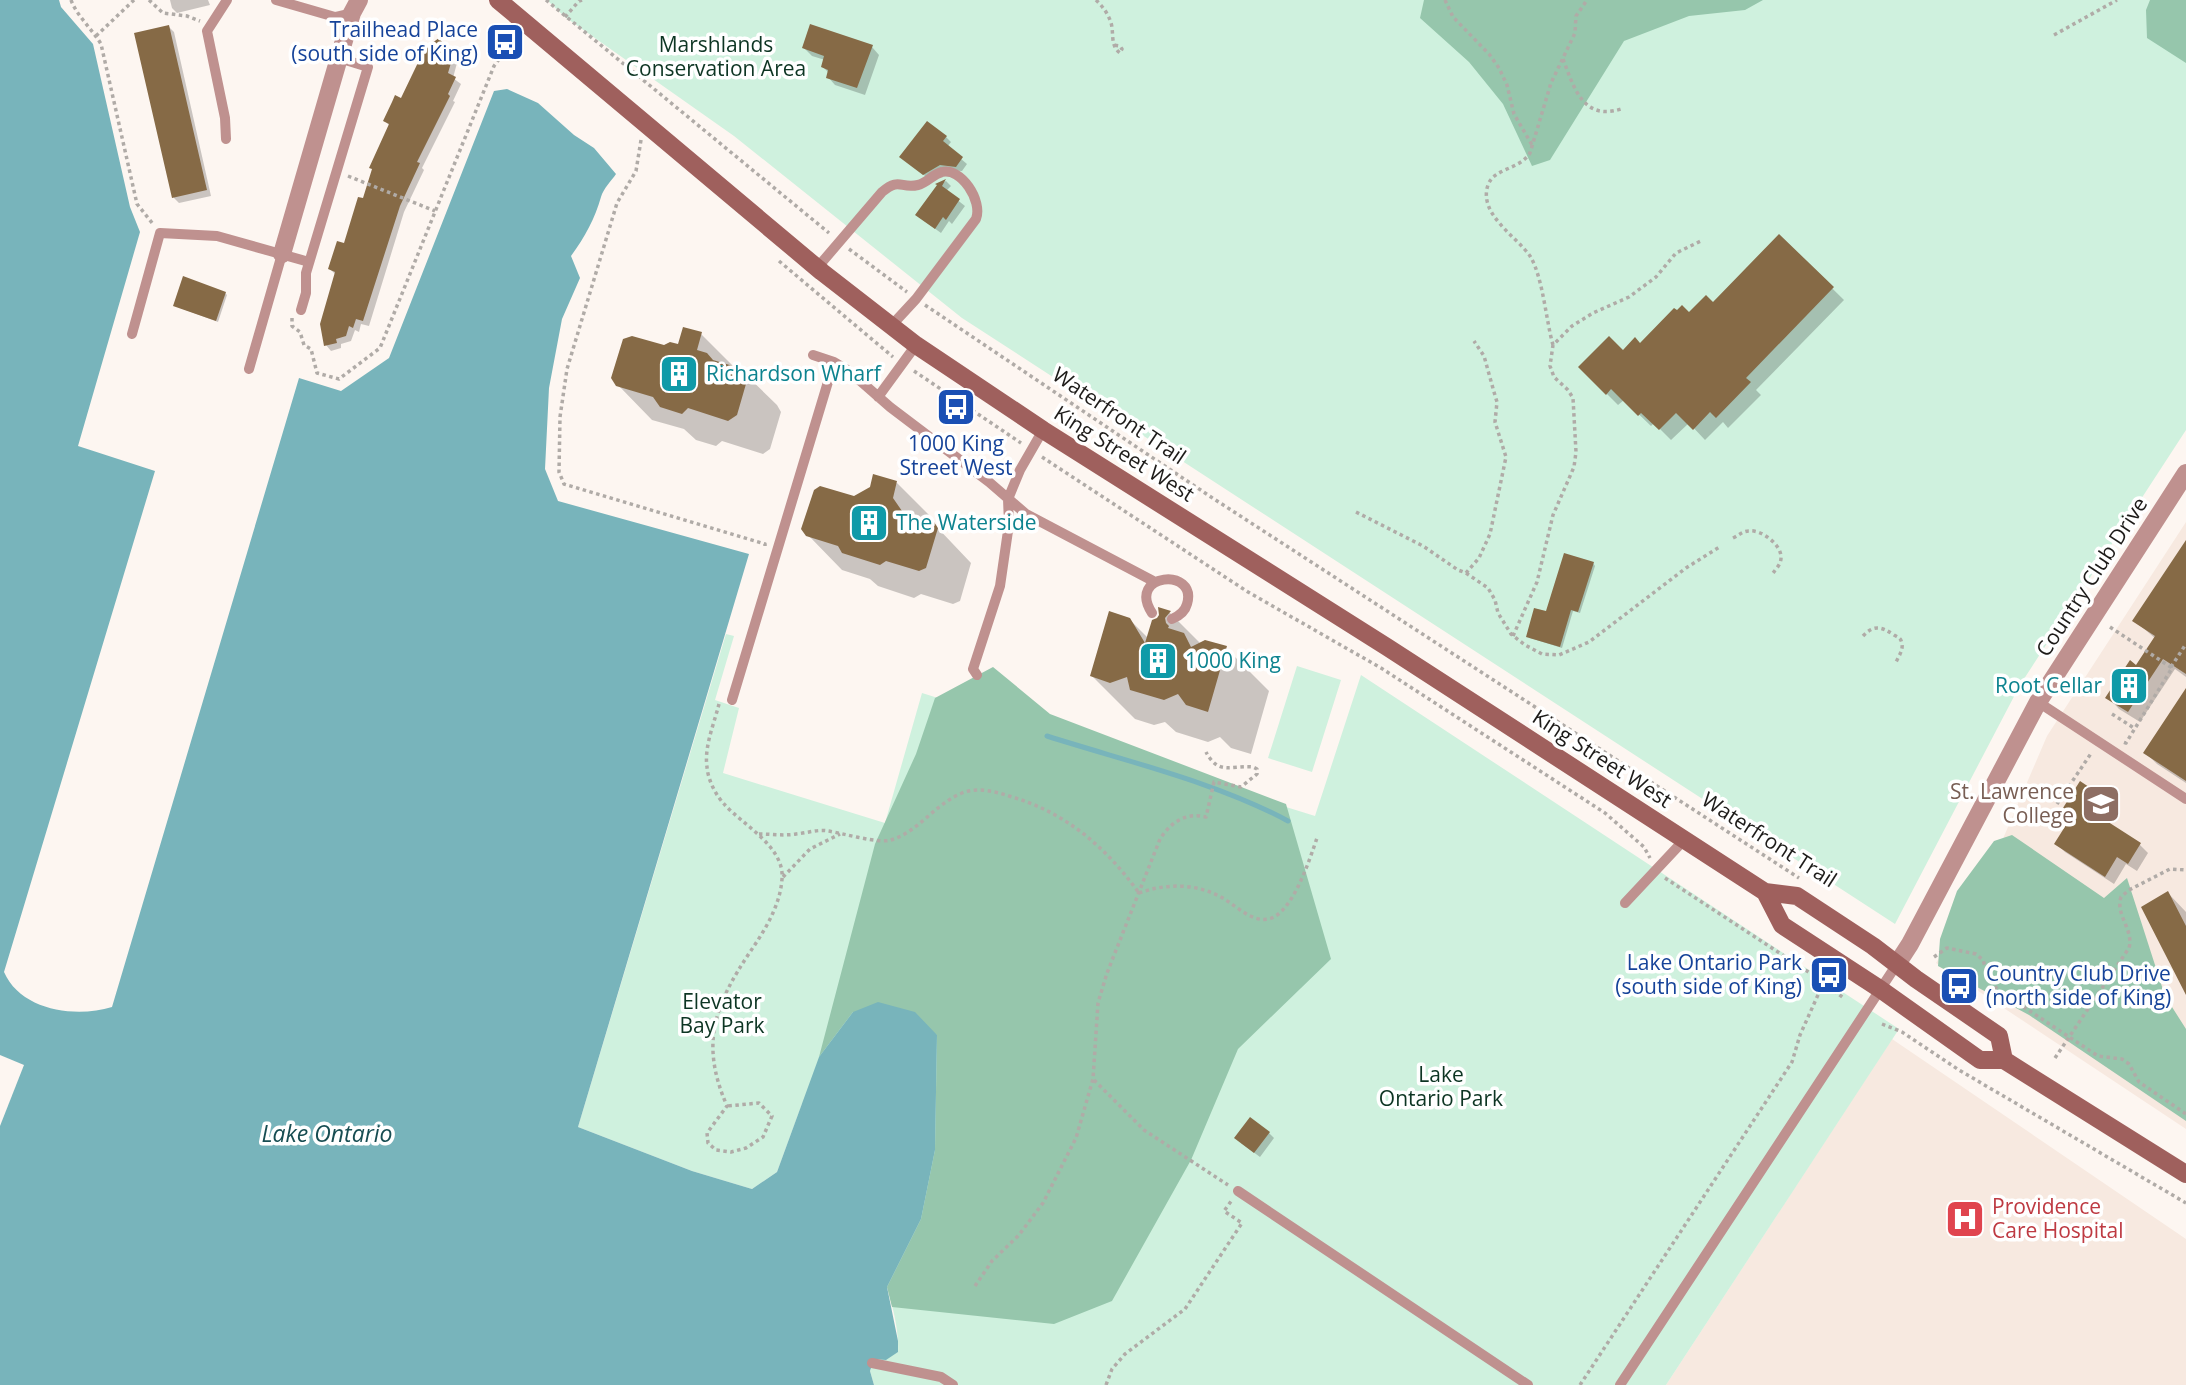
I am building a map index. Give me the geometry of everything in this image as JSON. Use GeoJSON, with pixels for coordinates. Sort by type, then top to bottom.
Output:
{"type":"FeatureCollection","features":[{"type":"Feature","properties":{"kind":"main road","name":"King Street West"},"geometry":{"type":"LineString","coordinates":[[498,0],[817,268],[916,345],[1043,430],[1399,654],[1765,892],[1797,896],[1999,1036],[2004,1060]]}},
{"type":"Feature","properties":{"kind":"main road","name":"King Street West"},"geometry":{"type":"LineString","coordinates":[[1765,892],[1782,925],[1880,989],[1980,1060],[2004,1060],[2186,1174]]}},
{"type":"Feature","properties":{"kind":"street"},"geometry":{"type":"LineString","coordinates":[[282,254],[356,6]]}},
{"type":"Feature","properties":{"kind":"street","name":"Country Club Drive"},"geometry":{"type":"LineString","coordinates":[[1897,964],[2038,702],[2186,473]]}},
{"type":"Feature","properties":{"kind":"lane"},"geometry":{"type":"LineString","coordinates":[[226,139],[225,118],[207,31],[227,0]]}},
{"type":"Feature","properties":{"kind":"lane"},"geometry":{"type":"LineString","coordinates":[[276,0],[335,17],[356,6]]}},
{"type":"Feature","properties":{"kind":"lane"},"geometry":{"type":"LineString","coordinates":[[296,311],[306,293],[309,262],[368,67],[339,58]]}},
{"type":"Feature","properties":{"kind":"lane"},"geometry":{"type":"LineString","coordinates":[[817,268],[891,184],[915,186],[940,172],[947,172],[970,187],[976,198],[978,214],[971,227],[916,299],[891,326]]}},
{"type":"Feature","properties":{"kind":"lane"},"geometry":{"type":"LineString","coordinates":[[132,334],[160,233],[217,236],[309,262]]}},
{"type":"Feature","properties":{"kind":"lane"},"geometry":{"type":"LineString","coordinates":[[250,369],[282,254]]}},
{"type":"Feature","properties":{"kind":"lane"},"geometry":{"type":"LineString","coordinates":[[878,397],[916,345]]}},
{"type":"Feature","properties":{"kind":"lane"},"geometry":{"type":"LineString","coordinates":[[813,355],[834,362],[849,372],[1026,514],[1155,582]]}},
{"type":"Feature","properties":{"kind":"lane"},"geometry":{"type":"LineString","coordinates":[[727,699],[834,362]]}},
{"type":"Feature","properties":{"kind":"lane"},"geometry":{"type":"LineString","coordinates":[[977,675],[974,669],[1000,586],[1009,524],[1008,499],[1020,470],[1043,430]]}},
{"type":"Feature","properties":{"kind":"lane"},"geometry":{"type":"LineString","coordinates":[[1152,613],[1147,594],[1155,582],[1174,579],[1184,587],[1188,599],[1184,612],[1172,619]]}},
{"type":"Feature","properties":{"kind":"lane"},"geometry":{"type":"LineString","coordinates":[[2038,702],[2186,799]]}},
{"type":"Feature","properties":{"kind":"lane"},"geometry":{"type":"LineString","coordinates":[[1625,903],[1685,839]]}},
{"type":"Feature","properties":{"kind":"lane"},"geometry":{"type":"LineString","coordinates":[[1620,1385],[1897,964]]}},
{"type":"Feature","properties":{"kind":"lane"},"geometry":{"type":"LineString","coordinates":[[1238,1191],[1528,1385]]}},
{"type":"Feature","properties":{"kind":"lane"},"geometry":{"type":"LineString","coordinates":[[872,1363],[940,1377],[953,1385]]}},
{"type":"Feature","properties":{"kind":"path"},"geometry":{"type":"LineString","coordinates":[[71,0],[101,44],[137,204],[160,233]]}},
{"type":"Feature","properties":{"kind":"path"},"geometry":{"type":"LineString","coordinates":[[96,36],[134,0]]}},
{"type":"Feature","properties":{"kind":"path"},"geometry":{"type":"LineString","coordinates":[[149,0],[163,13],[187,16],[209,27]]}},
{"type":"Feature","properties":{"kind":"path","name":"Waterfront Trail"},"geometry":{"type":"LineString","coordinates":[[545,0],[839,241],[916,299],[1210,497],[1802,880]]}},
{"type":"Feature","properties":{"kind":"path"},"geometry":{"type":"LineString","coordinates":[[565,17],[582,0]]}},
{"type":"Feature","properties":{"kind":"path"},"geometry":{"type":"LineString","coordinates":[[1096,0],[1112,22],[1113,45]]}},
{"type":"Feature","properties":{"kind":"path"},"geometry":{"type":"LineString","coordinates":[[1445,0],[1452,16],[1499,68],[1507,85],[1514,114],[1532,145]]}},
{"type":"Feature","properties":{"kind":"path"},"geometry":{"type":"LineString","coordinates":[[1513,636],[1537,582],[1553,515],[1574,467],[1576,452],[1573,398],[1554,377],[1550,366],[1553,345],[1531,258],[1490,209],[1488,186],[1492,177],[1525,162],[1544,105],[1575,33],[1576,16],[1587,0]]}},
{"type":"Feature","properties":{"kind":"path"},"geometry":{"type":"LineString","coordinates":[[2054,35],[2117,0]]}},
{"type":"Feature","properties":{"kind":"path"},"geometry":{"type":"LineString","coordinates":[[296,311],[292,326],[300,332],[304,345],[311,349],[317,373],[339,379],[380,348],[494,66],[500,58]]}},
{"type":"Feature","properties":{"kind":"path"},"geometry":{"type":"LineString","coordinates":[[1563,59],[1575,90],[1592,109],[1602,113],[1621,109]]}},
{"type":"Feature","properties":{"kind":"path"},"geometry":{"type":"LineString","coordinates":[[645,124],[635,171],[617,203],[567,369],[560,417],[559,472],[564,484],[765,544],[762,557]]}},
{"type":"Feature","properties":{"kind":"path"},"geometry":{"type":"LineString","coordinates":[[337,171],[436,212]]}},
{"type":"Feature","properties":{"kind":"path"},"geometry":{"type":"LineString","coordinates":[[1553,345],[1572,326],[1639,290],[1656,276],[1676,253],[1703,240]]}},
{"type":"Feature","properties":{"kind":"path"},"geometry":{"type":"LineString","coordinates":[[1466,573],[1479,558],[1490,534],[1506,457],[1495,422],[1497,402],[1483,356],[1474,341]]}},
{"type":"Feature","properties":{"kind":"path"},"geometry":{"type":"LineString","coordinates":[[1356,512],[1408,538],[1488,588],[1505,627],[1525,646],[1542,654],[1559,655],[1589,642],[1686,568],[1721,546]]}},
{"type":"Feature","properties":{"kind":"path"},"geometry":{"type":"LineString","coordinates":[[1733,538],[1753,530],[1765,536],[1781,552],[1782,559],[1773,573]]}},
{"type":"Feature","properties":{"kind":"path"},"geometry":{"type":"LineString","coordinates":[[1863,636],[1876,626],[1900,639],[1901,652],[1896,662]]}},
{"type":"Feature","properties":{"kind":"path"},"geometry":{"type":"LineString","coordinates":[[2110,627],[2171,667]]}},
{"type":"Feature","properties":{"kind":"path"},"geometry":{"type":"LineString","coordinates":[[2057,804],[2106,731],[2126,743],[2186,644]]}},
{"type":"Feature","properties":{"kind":"path"},"geometry":{"type":"LineString","coordinates":[[727,699],[706,752],[707,768],[713,786],[724,804],[759,834],[777,857],[783,877]]}},
{"type":"Feature","properties":{"kind":"path"},"geometry":{"type":"LineString","coordinates":[[2112,713],[2134,728]]}},
{"type":"Feature","properties":{"kind":"path"},"geometry":{"type":"LineString","coordinates":[[975,1286],[992,1261],[1019,1235],[1044,1203],[1076,1138],[1093,1079],[1098,1003],[1155,847],[1173,824],[1187,816],[1206,817],[1214,782],[1241,787],[1255,777],[1258,771],[1248,766],[1220,768],[1210,760],[1206,752]]}},
{"type":"Feature","properties":{"kind":"path"},"geometry":{"type":"LineString","coordinates":[[759,834],[793,835],[824,830],[888,842],[906,834],[930,813],[958,795],[984,790],[1047,809],[1076,827],[1109,856],[1139,893]]}},
{"type":"Feature","properties":{"kind":"path"},"geometry":{"type":"LineString","coordinates":[[727,1106],[717,1082],[712,1054],[715,1025],[726,991],[773,914],[783,877],[810,849],[842,833]]}},
{"type":"Feature","properties":{"kind":"path"},"geometry":{"type":"LineString","coordinates":[[1139,893],[1160,887],[1192,887],[1219,896],[1254,917],[1269,919],[1282,910],[1300,886],[1317,838]]}},
{"type":"Feature","properties":{"kind":"path"},"geometry":{"type":"LineString","coordinates":[[2055,1058],[2129,948],[2131,937],[2120,908],[2121,897],[2129,890],[2170,869],[2186,870]]}},
{"type":"Feature","properties":{"kind":"path"},"geometry":{"type":"LineString","coordinates":[[1934,957],[1947,948],[1976,954],[1983,960],[1988,976],[1997,989],[2098,1056],[2122,1059],[2129,1064],[2139,1083],[2186,1114]]}},
{"type":"Feature","properties":{"kind":"path"},"geometry":{"type":"LineString","coordinates":[[1580,1385],[1792,1062],[1800,1035],[1822,986]]}},
{"type":"Feature","properties":{"kind":"path"},"geometry":{"type":"LineString","coordinates":[[1882,1024],[1902,1032],[1959,1070],[2186,1203]]}},
{"type":"Feature","properties":{"kind":"path"},"geometry":{"type":"LineString","coordinates":[[1093,1079],[1144,1130],[1238,1191],[1224,1211],[1242,1223],[1185,1309],[1125,1354],[1112,1369],[1106,1385]]}},
{"type":"Feature","properties":{"kind":"path"},"geometry":{"type":"LineString","coordinates":[[759,1103],[765,1108],[772,1116],[762,1137],[746,1148],[730,1152],[716,1150],[708,1143],[707,1133],[727,1106],[759,1103]]}},
{"type":"Feature","properties":{"kind":"shaded area","name":"St. Lawrence College"},"geometry":{"type":"Polygon","coordinates":[[[2186,522],[2186,1129],[1936,963],[1984,883],[2047,736],[2186,522]]]}},
{"type":"Feature","properties":{"kind":"shaded area","name":"Providence Care Hospital"},"geometry":{"type":"Polygon","coordinates":[[[1892,1039],[2186,1239],[2186,1385],[1666,1385],[1892,1039]]]}},
{"type":"Feature","properties":{"kind":"green space","name":"Marshlands Conservation Area"},"geometry":{"type":"Polygon","coordinates":[[[547,0],[2186,0],[2186,430],[2020,685],[1895,924],[962,318],[734,136],[565,17],[547,0]]]}},
{"type":"Feature","properties":{"kind":"green space"},"geometry":{"type":"Polygon","coordinates":[[[1424,0],[1763,0],[1745,10],[1689,16],[1624,41],[1550,160],[1532,166],[1503,104],[1469,62],[1420,18],[1424,0]]]}},
{"type":"Feature","properties":{"kind":"green space"},"geometry":{"type":"Polygon","coordinates":[[[2150,0],[2186,0],[2186,63],[2147,38],[2146,10],[2150,0]]]}},
{"type":"Feature","properties":{"kind":"green space","name":"Lake Ontario Park"},"geometry":{"type":"Polygon","coordinates":[[[726,634],[734,636],[715,700],[739,708],[723,773],[885,823],[922,693],[1315,816],[1361,675],[1899,1029],[1666,1385],[874,1385],[870,1371],[874,1358],[898,1352],[897,1327],[887,1287],[802,1104],[777,1172],[752,1189],[692,1171],[578,1127],[726,634]]]}},
{"type":"Feature","properties":{"kind":"green space"},"geometry":{"type":"Polygon","coordinates":[[[1297,666],[1341,680],[1312,772],[1268,758],[1297,666]]]}},
{"type":"Feature","properties":{"kind":"green space"},"geometry":{"type":"Polygon","coordinates":[[[993,667],[1050,714],[1286,804],[1331,959],[1238,1049],[1191,1160],[1112,1301],[1054,1324],[892,1307],[887,1287],[921,1219],[935,1150],[937,1035],[853,1012],[819,1057],[875,844],[916,754],[935,698],[993,667]]]}},
{"type":"Feature","properties":{"kind":"green space"},"geometry":{"type":"Polygon","coordinates":[[[2012,835],[2104,898],[2127,878],[2165,996],[2186,1029],[2186,1121],[2029,1015],[1938,966],[1940,939],[1957,891],[1994,841],[2012,835]]]}},
{"type":"Feature","properties":{"kind":"water","name":"Lake Ontario"},"geometry":{"type":"Polygon","coordinates":[[[0,0],[59,0],[61,7],[93,44],[130,207],[140,232],[78,446],[155,471],[4,972],[12,985],[36,1003],[51,1008],[82,1012],[112,1007],[299,378],[341,391],[389,358],[494,91],[507,89],[538,103],[574,135],[594,148],[616,174],[604,191],[589,227],[571,256],[580,278],[562,319],[549,388],[545,469],[558,501],[749,554],[578,1127],[692,1171],[752,1189],[777,1172],[819,1057],[853,1012],[878,1002],[915,1012],[937,1035],[935,1150],[921,1219],[887,1287],[898,1352],[886,1360],[874,1359],[870,1371],[874,1385],[0,1385],[0,0]]]}},
{"type":"Feature","properties":{"kind":"pier"},"geometry":{"type":"Polygon","coordinates":[[[0,1055],[24,1065],[0,1126],[0,1055]]]}},
{"type":"Feature","properties":{"kind":"building"},"geometry":{"type":"Polygon","coordinates":[[[810,24],[873,45],[857,88],[826,78],[828,70],[821,67],[824,56],[802,48],[810,24]]]}},
{"type":"Feature","properties":{"kind":"building"},"geometry":{"type":"Polygon","coordinates":[[[169,25],[207,190],[172,198],[134,33],[169,25]]]}},
{"type":"Feature","properties":{"kind":"building"},"geometry":{"type":"Polygon","coordinates":[[[439,38],[453,56],[448,73],[456,77],[448,94],[450,96],[417,162],[420,163],[400,206],[363,321],[356,319],[353,328],[349,326],[346,336],[336,339],[337,343],[324,346],[320,324],[335,272],[328,269],[337,241],[344,243],[358,197],[363,198],[372,169],[369,168],[389,124],[383,121],[395,95],[401,98],[425,48],[439,38]]]}},
{"type":"Feature","properties":{"kind":"building"},"geometry":{"type":"Polygon","coordinates":[[[927,121],[947,136],[943,141],[963,157],[956,167],[940,165],[923,175],[899,157],[927,121]]]}},
{"type":"Feature","properties":{"kind":"building"},"geometry":{"type":"Polygon","coordinates":[[[946,179],[942,186],[960,199],[946,220],[943,217],[935,229],[915,215],[937,185],[935,184],[946,179]]]}},
{"type":"Feature","properties":{"kind":"building"},"geometry":{"type":"Polygon","coordinates":[[[1779,234],[1834,287],[1746,378],[1751,382],[1716,418],[1710,412],[1693,430],[1676,413],[1659,430],[1641,413],[1638,416],[1611,389],[1606,395],[1578,367],[1609,336],[1623,350],[1635,337],[1640,343],[1674,308],[1677,310],[1682,305],[1689,312],[1706,295],[1713,302],[1779,234]]]}},
{"type":"Feature","properties":{"kind":"building"},"geometry":{"type":"Polygon","coordinates":[[[183,276],[226,292],[216,321],[173,306],[183,276]]]}},
{"type":"Feature","properties":{"kind":"building","name":"Richardson Wharf"},"geometry":{"type":"Polygon","coordinates":[[[683,327],[702,332],[697,350],[707,353],[713,360],[743,369],[748,377],[737,415],[728,421],[688,408],[682,414],[660,407],[653,397],[616,386],[611,378],[623,339],[632,336],[664,345],[670,342],[678,344],[683,327]]]}},
{"type":"Feature","properties":{"kind":"building","name":"The Waterside"},"geometry":{"type":"Polygon","coordinates":[[[873,474],[897,481],[893,498],[902,511],[934,522],[938,528],[926,568],[919,571],[886,561],[880,565],[842,553],[838,546],[806,536],[801,529],[814,490],[820,486],[854,496],[870,487],[873,474]]]}},
{"type":"Feature","properties":{"kind":"building"},"geometry":{"type":"Polygon","coordinates":[[[2186,540],[2186,674],[2163,659],[2128,712],[2105,698],[2130,660],[2136,665],[2155,636],[2132,621],[2186,540]]]}},
{"type":"Feature","properties":{"kind":"building"},"geometry":{"type":"Polygon","coordinates":[[[1564,553],[1594,562],[1578,612],[1571,610],[1560,647],[1526,637],[1534,608],[1546,611],[1564,553]]]}},
{"type":"Feature","properties":{"kind":"building","name":"1000 King"},"geometry":{"type":"Polygon","coordinates":[[[1158,607],[1171,611],[1165,618],[1168,628],[1184,633],[1191,647],[1205,640],[1227,646],[1208,712],[1186,705],[1178,694],[1164,700],[1130,690],[1127,677],[1110,683],[1090,676],[1109,611],[1130,618],[1145,643],[1152,620],[1159,615],[1158,607]]]}},
{"type":"Feature","properties":{"kind":"building"},"geometry":{"type":"Polygon","coordinates":[[[2186,688],[2186,781],[2143,753],[2186,688]]]}},
{"type":"Feature","properties":{"kind":"building"},"geometry":{"type":"Polygon","coordinates":[[[2080,781],[2098,793],[2088,809],[2141,843],[2128,864],[2117,857],[2105,877],[2054,844],[2066,825],[2056,819],[2080,781]]]}},
{"type":"Feature","properties":{"kind":"building"},"geometry":{"type":"Polygon","coordinates":[[[2168,891],[2186,926],[2186,995],[2141,907],[2168,891]]]}},
{"type":"Feature","properties":{"kind":"building"},"geometry":{"type":"Polygon","coordinates":[[[1250,1117],[1270,1132],[1254,1153],[1234,1138],[1250,1117]]]}},
{"type":"Feature","properties":{"kind":"waterway"},"geometry":{"type":"LineString","coordinates":[[1047,736],[1170,773],[1231,795],[1288,821]]}},
{"type":"Feature","properties":{"kind":"place","name":"Trailhead Place (south side of King)"},"geometry":{"type":"Point","coordinates":[505,42]}},
{"type":"Feature","properties":{"kind":"place","name":"Richardson Wharf"},"geometry":{"type":"Point","coordinates":[679,374]}},
{"type":"Feature","properties":{"kind":"place","name":"1000 King Street West"},"geometry":{"type":"Point","coordinates":[956,407]}},
{"type":"Feature","properties":{"kind":"place","name":"The Waterside"},"geometry":{"type":"Point","coordinates":[869,523]}},
{"type":"Feature","properties":{"kind":"place","name":"1000 King"},"geometry":{"type":"Point","coordinates":[1158,661]}},
{"type":"Feature","properties":{"kind":"place","name":"Root Cellar"},"geometry":{"type":"Point","coordinates":[2129,686]}},
{"type":"Feature","properties":{"kind":"place","name":"St. Lawrence College"},"geometry":{"type":"Point","coordinates":[2101,804]}},
{"type":"Feature","properties":{"kind":"place","name":"Lake Ontario Park (south side of King)"},"geometry":{"type":"Point","coordinates":[1829,975]}},
{"type":"Feature","properties":{"kind":"place","name":"Country Club Drive (north side of King)"},"geometry":{"type":"Point","coordinates":[1959,986]}},
{"type":"Feature","properties":{"kind":"place","name":"Providence Care Hospital"},"geometry":{"type":"Point","coordinates":[1965,1219]}},
{"type":"Feature","properties":{"kind":"park label","name":"Elevator Bay Park"},"geometry":{"type":"Point","coordinates":[722,1014]}}]}
